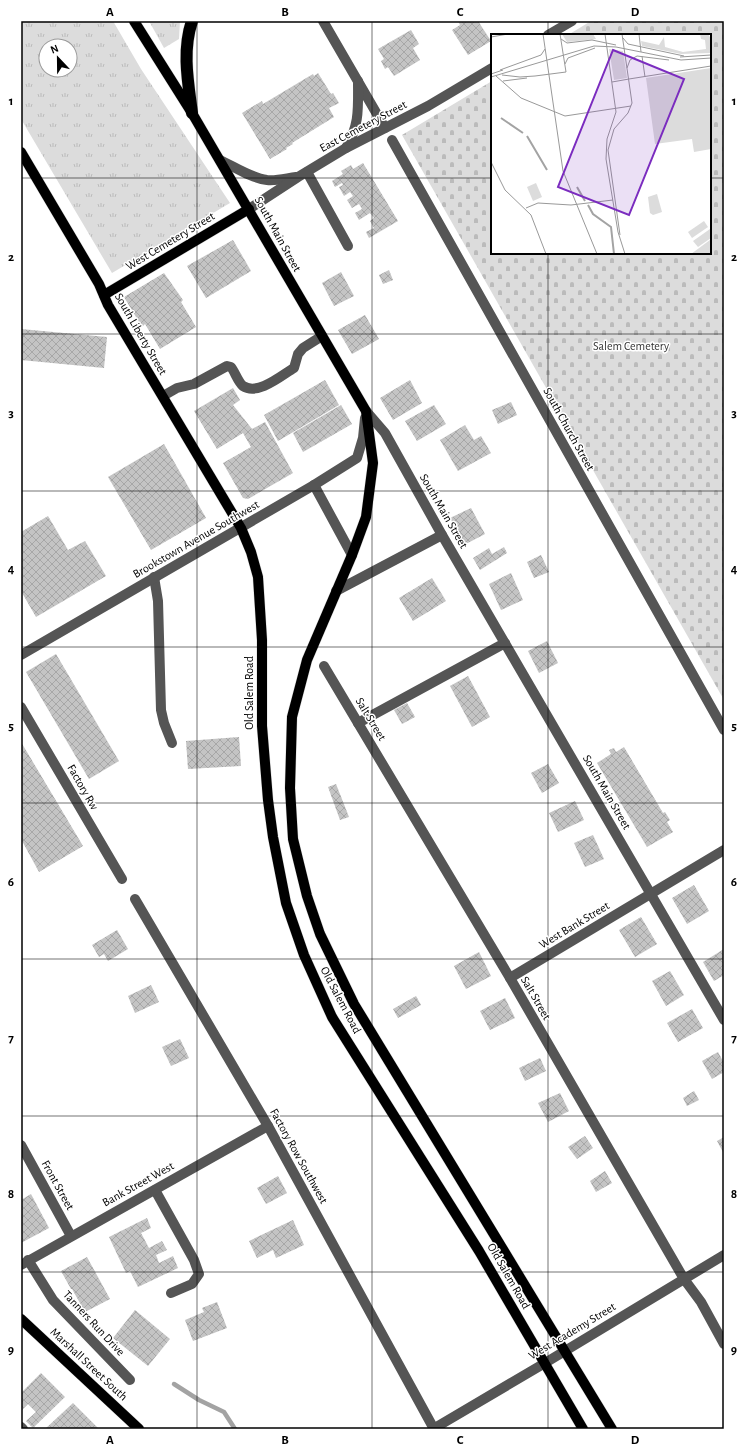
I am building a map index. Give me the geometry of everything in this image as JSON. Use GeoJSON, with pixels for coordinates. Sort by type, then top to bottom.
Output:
{"type":"FeatureCollection","features":[{"type":"Feature","properties":{"kind":"highway"},"geometry":{"type":"LineString","coordinates":[[192,21],[188,32],[186,53],[192,113]]}},
{"type":"Feature","properties":{"kind":"main road","name":"South Main Street"},"geometry":{"type":"LineString","coordinates":[[134,21],[220,160],[249,209],[254,221],[366,411]]}},
{"type":"Feature","properties":{"kind":"main road","name":"South Liberty Street"},"geometry":{"type":"LineString","coordinates":[[21,152],[100,284],[108,305],[241,528]]}},
{"type":"Feature","properties":{"kind":"main road","name":"West Cemetery Street"},"geometry":{"type":"LineString","coordinates":[[104,295],[249,209]]}},
{"type":"Feature","properties":{"kind":"main road","name":"Old Salem Road"},"geometry":{"type":"LineString","coordinates":[[366,411],[373,463],[366,517],[352,555],[307,660],[292,718],[290,788],[293,839],[307,896],[320,934],[354,1004],[612,1429]]}},
{"type":"Feature","properties":{"kind":"main road","name":"Old Salem Road"},"geometry":{"type":"LineString","coordinates":[[241,528],[252,552],[258,577],[262,640],[262,726],[272,829],[286,903],[304,955],[332,1017],[480,1251],[582,1429]]}},
{"type":"Feature","properties":{"kind":"main road","name":"Marshall Street South"},"geometry":{"type":"LineString","coordinates":[[21,1319],[138,1429]]}},
{"type":"Feature","properties":{"kind":"street"},"geometry":{"type":"LineString","coordinates":[[323,21],[386,128]]}},
{"type":"Feature","properties":{"kind":"street"},"geometry":{"type":"LineString","coordinates":[[550,34],[572,21]]}},
{"type":"Feature","properties":{"kind":"street","name":"East Cemetery Street"},"geometry":{"type":"LineString","coordinates":[[249,209],[302,174],[346,148],[428,106],[491,69]]}},
{"type":"Feature","properties":{"kind":"street"},"geometry":{"type":"LineString","coordinates":[[346,148],[352,138],[357,124],[358,79]]}},
{"type":"Feature","properties":{"kind":"street","name":"South Church Street"},"geometry":{"type":"LineString","coordinates":[[392,140],[722,723]]}},
{"type":"Feature","properties":{"kind":"street"},"geometry":{"type":"LineString","coordinates":[[220,160],[254,177],[264,179],[276,179],[302,174],[348,246]]}},
{"type":"Feature","properties":{"kind":"street"},"geometry":{"type":"LineString","coordinates":[[163,396],[177,388],[194,384],[227,366],[231,367],[243,386],[250,388],[262,388],[294,368],[298,354],[303,348],[322,336]]}},
{"type":"Feature","properties":{"kind":"street","name":"Brookstown Avenue Southwest"},"geometry":{"type":"LineString","coordinates":[[21,655],[241,528],[314,485],[356,458],[363,438],[366,411]]}},
{"type":"Feature","properties":{"kind":"street","name":"South Main Street"},"geometry":{"type":"LineString","coordinates":[[366,411],[385,433],[442,535],[724,1020]]}},
{"type":"Feature","properties":{"kind":"street"},"geometry":{"type":"LineString","coordinates":[[314,485],[352,555]]}},
{"type":"Feature","properties":{"kind":"street"},"geometry":{"type":"LineString","coordinates":[[336,591],[442,535]]}},
{"type":"Feature","properties":{"kind":"street"},"geometry":{"type":"LineString","coordinates":[[154,577],[158,601],[161,710],[164,723],[172,743]]}},
{"type":"Feature","properties":{"kind":"street"},"geometry":{"type":"LineString","coordinates":[[358,723],[505,643]]}},
{"type":"Feature","properties":{"kind":"street","name":"Salt Street"},"geometry":{"type":"LineString","coordinates":[[324,666],[510,978],[684,1279],[701,1302],[724,1344]]}},
{"type":"Feature","properties":{"kind":"street","name":"Factory Rw"},"geometry":{"type":"LineString","coordinates":[[21,707],[122,879]]}},
{"type":"Feature","properties":{"kind":"street","name":"West Bank Street"},"geometry":{"type":"LineString","coordinates":[[510,978],[724,850]]}},
{"type":"Feature","properties":{"kind":"street","name":"Factory Row Southwest"},"geometry":{"type":"LineString","coordinates":[[135,899],[268,1126],[434,1429]]}},
{"type":"Feature","properties":{"kind":"street","name":"Bank Street West"},"geometry":{"type":"LineString","coordinates":[[25,1263],[268,1126]]}},
{"type":"Feature","properties":{"kind":"street","name":"Front Street"},"geometry":{"type":"LineString","coordinates":[[21,1145],[71,1236]]}},
{"type":"Feature","properties":{"kind":"street"},"geometry":{"type":"LineString","coordinates":[[155,1190],[194,1260],[199,1274],[192,1284],[172,1293]]}},
{"type":"Feature","properties":{"kind":"street","name":"West Academy Street"},"geometry":{"type":"LineString","coordinates":[[434,1429],[724,1255]]}},
{"type":"Feature","properties":{"kind":"street","name":"Tanners Run Drive"},"geometry":{"type":"LineString","coordinates":[[25,1263],[53,1300],[130,1380]]}},
{"type":"Feature","properties":{"kind":"green space"},"geometry":{"type":"Polygon","coordinates":[[[21,21],[113,21],[141,69],[230,203],[112,273],[21,119],[21,21]]]}},
{"type":"Feature","properties":{"kind":"green space"},"geometry":{"type":"Polygon","coordinates":[[[149,21],[180,21],[179,39],[164,48],[149,21]]]}},
{"type":"Feature","properties":{"kind":"green space","name":"Salem Cemetery"},"geometry":{"type":"Polygon","coordinates":[[[591,21],[724,21],[724,700],[402,135],[491,82],[491,254],[711,254],[711,34],[570,34],[591,21]]]}},
{"type":"Feature","properties":{"kind":"building"},"geometry":{"type":"Polygon","coordinates":[[[458,21],[478,21],[491,41],[468,55],[452,30],[460,25],[458,21]]]}},
{"type":"Feature","properties":{"kind":"building"},"geometry":{"type":"Polygon","coordinates":[[[411,30],[419,44],[413,48],[420,60],[394,76],[388,67],[385,69],[381,61],[384,59],[378,49],[411,30]]]}},
{"type":"Feature","properties":{"kind":"building"},"geometry":{"type":"Polygon","coordinates":[[[318,73],[331,94],[333,93],[339,103],[329,108],[334,117],[292,143],[293,144],[286,148],[287,149],[270,159],[242,113],[262,101],[263,104],[313,74],[314,76],[318,73]]]}},
{"type":"Feature","properties":{"kind":"building"},"geometry":{"type":"Polygon","coordinates":[[[363,163],[398,221],[369,238],[366,232],[374,228],[370,221],[374,218],[370,213],[359,220],[355,213],[362,209],[359,204],[352,208],[347,200],[353,196],[350,192],[344,196],[339,187],[343,185],[342,183],[335,187],[332,181],[343,174],[341,171],[351,165],[353,169],[363,163]]]}},
{"type":"Feature","properties":{"kind":"building"},"geometry":{"type":"Polygon","coordinates":[[[233,240],[251,271],[206,298],[187,266],[233,240]]]}},
{"type":"Feature","properties":{"kind":"building"},"geometry":{"type":"Polygon","coordinates":[[[389,270],[393,280],[383,284],[379,275],[389,270]]]}},
{"type":"Feature","properties":{"kind":"building"},"geometry":{"type":"Polygon","coordinates":[[[341,272],[354,296],[334,306],[322,283],[341,272]]]}},
{"type":"Feature","properties":{"kind":"building"},"geometry":{"type":"Polygon","coordinates":[[[164,273],[183,300],[181,302],[196,327],[160,349],[145,324],[142,327],[124,297],[164,273]]]}},
{"type":"Feature","properties":{"kind":"building"},"geometry":{"type":"Polygon","coordinates":[[[365,315],[379,339],[352,354],[338,330],[365,315]]]}},
{"type":"Feature","properties":{"kind":"building"},"geometry":{"type":"Polygon","coordinates":[[[21,329],[107,337],[104,368],[21,360],[21,329]]]}},
{"type":"Feature","properties":{"kind":"building"},"geometry":{"type":"Polygon","coordinates":[[[325,380],[339,405],[278,441],[264,415],[325,380]]]}},
{"type":"Feature","properties":{"kind":"building"},"geometry":{"type":"Polygon","coordinates":[[[410,380],[422,403],[393,420],[380,398],[410,380]]]}},
{"type":"Feature","properties":{"kind":"building"},"geometry":{"type":"Polygon","coordinates":[[[233,388],[240,400],[233,405],[252,429],[265,422],[293,473],[248,499],[243,498],[223,463],[251,447],[243,433],[217,449],[194,411],[233,388]]]}},
{"type":"Feature","properties":{"kind":"building"},"geometry":{"type":"Polygon","coordinates":[[[511,402],[517,415],[498,424],[492,410],[511,402]]]}},
{"type":"Feature","properties":{"kind":"building"},"geometry":{"type":"Polygon","coordinates":[[[341,405],[352,424],[303,452],[293,433],[341,405]]]}},
{"type":"Feature","properties":{"kind":"building"},"geometry":{"type":"Polygon","coordinates":[[[434,405],[446,424],[417,441],[405,421],[434,405]]]}},
{"type":"Feature","properties":{"kind":"building"},"geometry":{"type":"Polygon","coordinates":[[[465,425],[474,440],[481,436],[491,453],[458,471],[440,440],[465,425]]]}},
{"type":"Feature","properties":{"kind":"building"},"geometry":{"type":"Polygon","coordinates":[[[164,444],[206,518],[151,550],[108,477],[164,444]]]}},
{"type":"Feature","properties":{"kind":"building"},"geometry":{"type":"Polygon","coordinates":[[[471,508],[485,534],[464,545],[450,518],[471,508]]]}},
{"type":"Feature","properties":{"kind":"building"},"geometry":{"type":"Polygon","coordinates":[[[48,516],[68,550],[85,541],[106,576],[36,617],[21,591],[21,532],[48,516]]]}},
{"type":"Feature","properties":{"kind":"building"},"geometry":{"type":"Polygon","coordinates":[[[504,547],[507,553],[480,570],[473,558],[489,548],[492,554],[504,547]]]}},
{"type":"Feature","properties":{"kind":"building"},"geometry":{"type":"Polygon","coordinates":[[[541,555],[549,572],[534,578],[527,562],[541,555]]]}},
{"type":"Feature","properties":{"kind":"building"},"geometry":{"type":"Polygon","coordinates":[[[511,573],[523,600],[501,610],[489,584],[511,573]]]}},
{"type":"Feature","properties":{"kind":"building"},"geometry":{"type":"Polygon","coordinates":[[[432,578],[446,601],[413,621],[399,598],[432,578]]]}},
{"type":"Feature","properties":{"kind":"building"},"geometry":{"type":"Polygon","coordinates":[[[547,641],[558,663],[539,673],[528,651],[547,641]]]}},
{"type":"Feature","properties":{"kind":"building"},"geometry":{"type":"Polygon","coordinates":[[[56,654],[119,761],[89,779],[26,672],[56,654]]]}},
{"type":"Feature","properties":{"kind":"building"},"geometry":{"type":"Polygon","coordinates":[[[468,676],[490,717],[472,727],[450,686],[468,676]]]}},
{"type":"Feature","properties":{"kind":"building"},"geometry":{"type":"Polygon","coordinates":[[[407,703],[415,717],[402,724],[394,710],[407,703]]]}},
{"type":"Feature","properties":{"kind":"building"},"geometry":{"type":"Polygon","coordinates":[[[239,737],[241,766],[188,769],[186,741],[239,737]]]}},
{"type":"Feature","properties":{"kind":"building"},"geometry":{"type":"Polygon","coordinates":[[[21,742],[83,846],[39,872],[21,839],[21,742]]]}},
{"type":"Feature","properties":{"kind":"building"},"geometry":{"type":"Polygon","coordinates":[[[624,747],[663,813],[665,812],[670,820],[667,822],[673,832],[647,847],[597,763],[611,754],[609,750],[614,748],[616,752],[624,747]]]}},
{"type":"Feature","properties":{"kind":"building"},"geometry":{"type":"Polygon","coordinates":[[[548,764],[559,783],[542,793],[531,773],[548,764]]]}},
{"type":"Feature","properties":{"kind":"building"},"geometry":{"type":"Polygon","coordinates":[[[336,784],[349,817],[340,820],[328,787],[336,784]]]}},
{"type":"Feature","properties":{"kind":"building"},"geometry":{"type":"Polygon","coordinates":[[[575,801],[584,820],[558,832],[549,813],[575,801]]]}},
{"type":"Feature","properties":{"kind":"building"},"geometry":{"type":"Polygon","coordinates":[[[593,835],[604,859],[585,867],[574,843],[593,835]]]}},
{"type":"Feature","properties":{"kind":"building"},"geometry":{"type":"Polygon","coordinates":[[[694,885],[709,911],[687,924],[672,898],[694,885]]]}},
{"type":"Feature","properties":{"kind":"building"},"geometry":{"type":"Polygon","coordinates":[[[641,917],[657,944],[635,957],[619,930],[641,917]]]}},
{"type":"Feature","properties":{"kind":"building"},"geometry":{"type":"Polygon","coordinates":[[[117,930],[128,949],[108,961],[104,954],[99,957],[92,945],[117,930]]]}},
{"type":"Feature","properties":{"kind":"building"},"geometry":{"type":"Polygon","coordinates":[[[724,949],[724,975],[714,981],[703,962],[724,949]]]}},
{"type":"Feature","properties":{"kind":"building"},"geometry":{"type":"Polygon","coordinates":[[[479,952],[491,976],[466,989],[454,966],[479,952]]]}},
{"type":"Feature","properties":{"kind":"building"},"geometry":{"type":"Polygon","coordinates":[[[670,971],[684,995],[666,1006],[652,981],[670,971]]]}},
{"type":"Feature","properties":{"kind":"building"},"geometry":{"type":"Polygon","coordinates":[[[151,985],[159,1002],[135,1013],[128,996],[151,985]]]}},
{"type":"Feature","properties":{"kind":"building"},"geometry":{"type":"Polygon","coordinates":[[[416,996],[421,1005],[398,1018],[393,1009],[416,996]]]}},
{"type":"Feature","properties":{"kind":"building"},"geometry":{"type":"Polygon","coordinates":[[[505,998],[515,1018],[490,1030],[480,1011],[505,998]]]}},
{"type":"Feature","properties":{"kind":"building"},"geometry":{"type":"Polygon","coordinates":[[[692,1009],[703,1028],[678,1042],[667,1023],[692,1009]]]}},
{"type":"Feature","properties":{"kind":"building"},"geometry":{"type":"Polygon","coordinates":[[[180,1039],[189,1058],[171,1066],[162,1047],[180,1039]]]}},
{"type":"Feature","properties":{"kind":"building"},"geometry":{"type":"Polygon","coordinates":[[[718,1052],[724,1063],[724,1072],[712,1079],[702,1061],[718,1052]]]}},
{"type":"Feature","properties":{"kind":"building"},"geometry":{"type":"Polygon","coordinates":[[[540,1058],[546,1071],[525,1081],[519,1068],[540,1058]]]}},
{"type":"Feature","properties":{"kind":"building"},"geometry":{"type":"Polygon","coordinates":[[[694,1091],[699,1100],[687,1106],[683,1098],[694,1091]]]}},
{"type":"Feature","properties":{"kind":"building"},"geometry":{"type":"Polygon","coordinates":[[[560,1093],[569,1111],[548,1122],[538,1103],[560,1093]]]}},
{"type":"Feature","properties":{"kind":"building"},"geometry":{"type":"Polygon","coordinates":[[[585,1136],[593,1148],[577,1159],[568,1147],[585,1136]]]}},
{"type":"Feature","properties":{"kind":"building"},"geometry":{"type":"Polygon","coordinates":[[[724,1137],[724,1154],[717,1141],[724,1137]]]}},
{"type":"Feature","properties":{"kind":"building"},"geometry":{"type":"Polygon","coordinates":[[[605,1171],[612,1183],[596,1192],[590,1181],[605,1171]]]}},
{"type":"Feature","properties":{"kind":"building"},"geometry":{"type":"Polygon","coordinates":[[[278,1176],[287,1193],[266,1204],[257,1188],[278,1176]]]}},
{"type":"Feature","properties":{"kind":"building"},"geometry":{"type":"Polygon","coordinates":[[[31,1194],[49,1228],[21,1243],[21,1200],[31,1194]]]}},
{"type":"Feature","properties":{"kind":"building"},"geometry":{"type":"Polygon","coordinates":[[[147,1218],[151,1228],[141,1233],[149,1248],[162,1241],[167,1250],[156,1255],[159,1263],[173,1256],[178,1268],[138,1287],[130,1271],[126,1273],[109,1237],[147,1218]]]}},
{"type":"Feature","properties":{"kind":"building"},"geometry":{"type":"Polygon","coordinates":[[[293,1220],[304,1245],[276,1258],[273,1250],[257,1258],[249,1241],[293,1220]]]}},
{"type":"Feature","properties":{"kind":"building"},"geometry":{"type":"Polygon","coordinates":[[[87,1257],[110,1299],[85,1312],[61,1271],[87,1257]]]}},
{"type":"Feature","properties":{"kind":"building"},"geometry":{"type":"Polygon","coordinates":[[[217,1302],[227,1328],[193,1341],[185,1320],[204,1312],[202,1308],[217,1302]]]}},
{"type":"Feature","properties":{"kind":"building"},"geometry":{"type":"Polygon","coordinates":[[[135,1310],[170,1339],[148,1366],[113,1338],[135,1310]]]}},
{"type":"Feature","properties":{"kind":"building"},"geometry":{"type":"Polygon","coordinates":[[[41,1373],[65,1397],[33,1428],[26,1421],[36,1412],[28,1404],[21,1411],[21,1393],[41,1373]]]}},
{"type":"Feature","properties":{"kind":"building"},"geometry":{"type":"Polygon","coordinates":[[[73,1403],[99,1429],[45,1429],[73,1403]]]}},
{"type":"Feature","properties":{"kind":"waterway"},"geometry":{"type":"LineString","coordinates":[[174,1384],[199,1400],[224,1412],[235,1429]]}}]}
